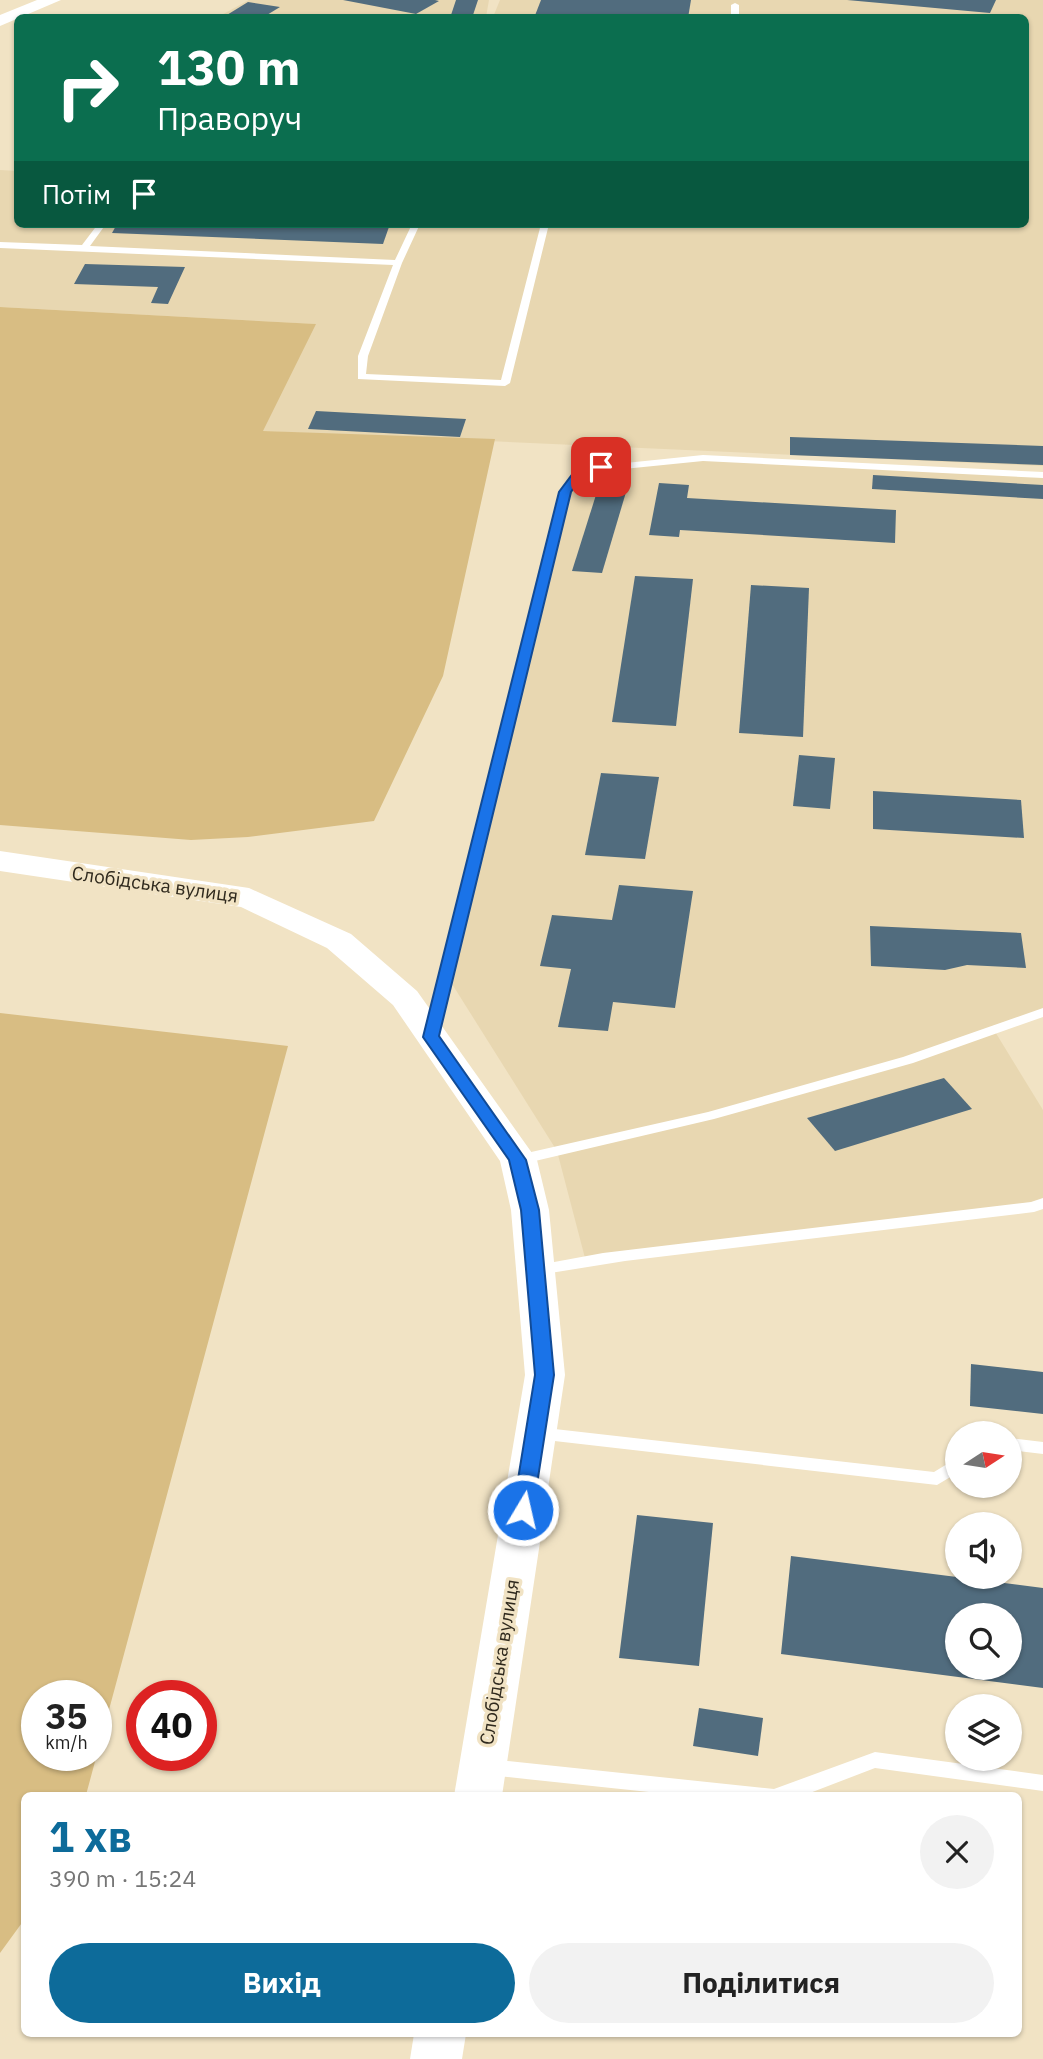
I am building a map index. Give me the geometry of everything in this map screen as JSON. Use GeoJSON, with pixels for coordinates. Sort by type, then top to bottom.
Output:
{"type":"FeatureCollection","features":[{"type":"Feature","properties":{"kind":"street"},"geometry":{"type":"LineString","coordinates":[[21,14],[52,0]]}},
{"type":"Feature","properties":{"kind":"street","name":"Слобідська вулиця"},"geometry":{"type":"LineString","coordinates":[[0,861],[249,898],[339,942],[405,998],[518,1160],[530,1210],[545,1375],[480,1781]]}},
{"type":"Feature","properties":{"kind":"street"},"geometry":{"type":"LineString","coordinates":[[436,2059],[440,2037]]}},
{"type":"Feature","properties":{"kind":"lane"},"geometry":{"type":"LineString","coordinates":[[735,5],[735,14]]}},
{"type":"Feature","properties":{"kind":"lane"},"geometry":{"type":"LineString","coordinates":[[85,248],[99,228]]}},
{"type":"Feature","properties":{"kind":"lane"},"geometry":{"type":"LineString","coordinates":[[414,228],[363,356],[362,377],[505,383],[544,228]]}},
{"type":"Feature","properties":{"kind":"lane"},"geometry":{"type":"LineString","coordinates":[[0,245],[398,263]]}},
{"type":"Feature","properties":{"kind":"lane"},"geometry":{"type":"LineString","coordinates":[[431,1037],[565,492],[581,470],[703,458],[1043,475]]}},
{"type":"Feature","properties":{"kind":"lane"},"geometry":{"type":"LineString","coordinates":[[518,1160],[709,1116],[908,1060],[1043,1012]]}},
{"type":"Feature","properties":{"kind":"lane"},"geometry":{"type":"LineString","coordinates":[[534,1272],[585,1258],[636,1255],[911,1219],[1034,1207],[1043,1203]]}},
{"type":"Feature","properties":{"kind":"lane"},"geometry":{"type":"LineString","coordinates":[[535,1433],[937,1479],[945,1473]]}},
{"type":"Feature","properties":{"kind":"lane"},"geometry":{"type":"LineString","coordinates":[[1022,1445],[1043,1448]]}},
{"type":"Feature","properties":{"kind":"lane"},"geometry":{"type":"LineString","coordinates":[[790,1792],[875,1760],[1043,1783]]}},
{"type":"Feature","properties":{"kind":"lane"},"geometry":{"type":"LineString","coordinates":[[480,1781],[693,1792]]}},
{"type":"Feature","properties":{"kind":"shaded area"},"geometry":{"type":"Polygon","coordinates":[[[249,0],[489,0],[487,14],[223,14],[249,0]]]}},
{"type":"Feature","properties":{"kind":"shaded area"},"geometry":{"type":"Polygon","coordinates":[[[500,0],[1043,0],[1043,466],[262,431],[315,324],[0,307],[0,170],[14,171],[14,228],[1029,228],[1029,14],[494,14],[500,0]]]}},
{"type":"Feature","properties":{"kind":"shaded area"},"geometry":{"type":"Polygon","coordinates":[[[0,307],[316,324],[263,431],[495,439],[443,676],[374,821],[248,837],[191,840],[0,825],[0,307]]]}},
{"type":"Feature","properties":{"kind":"shaded area"},"geometry":{"type":"Polygon","coordinates":[[[703,458],[1043,475],[1043,1012],[994,1030],[1043,1110],[1043,1203],[585,1258],[557,1151],[447,976],[565,492],[581,470],[703,458]]]}},
{"type":"Feature","properties":{"kind":"shaded area"},"geometry":{"type":"Polygon","coordinates":[[[0,1013],[288,1046],[112,1699],[112,1680],[21,1680],[21,1771],[92,1771],[87,1792],[21,1792],[21,1924],[0,1953],[0,1013]]]}},
{"type":"Feature","properties":{"kind":"building"},"geometry":{"type":"Polygon","coordinates":[[[343,0],[435,0],[439,1],[416,14],[343,0]]]}},
{"type":"Feature","properties":{"kind":"building"},"geometry":{"type":"Polygon","coordinates":[[[456,0],[478,0],[473,14],[451,14],[456,0]]]}},
{"type":"Feature","properties":{"kind":"building"},"geometry":{"type":"Polygon","coordinates":[[[541,0],[691,0],[689,14],[536,14],[541,0]]]}},
{"type":"Feature","properties":{"kind":"building"},"geometry":{"type":"Polygon","coordinates":[[[847,0],[996,0],[990,13],[847,0]]]}},
{"type":"Feature","properties":{"kind":"building"},"geometry":{"type":"Polygon","coordinates":[[[248,2],[280,7],[269,14],[228,14],[248,2]]]}},
{"type":"Feature","properties":{"kind":"building"},"geometry":{"type":"Polygon","coordinates":[[[115,228],[389,228],[383,244],[112,233],[115,228]]]}},
{"type":"Feature","properties":{"kind":"building"},"geometry":{"type":"Polygon","coordinates":[[[85,264],[185,267],[168,304],[151,303],[158,287],[74,284],[85,264]]]}},
{"type":"Feature","properties":{"kind":"building"},"geometry":{"type":"Polygon","coordinates":[[[316,411],[466,419],[460,437],[308,429],[316,411]]]}},
{"type":"Feature","properties":{"kind":"building"},"geometry":{"type":"Polygon","coordinates":[[[790,437],[1043,446],[1043,465],[790,455],[790,437]]]}},
{"type":"Feature","properties":{"kind":"building"},"geometry":{"type":"Polygon","coordinates":[[[873,475],[1043,485],[1043,499],[872,489],[873,475]]]}},
{"type":"Feature","properties":{"kind":"building"},"geometry":{"type":"Polygon","coordinates":[[[601,479],[629,482],[602,573],[572,571],[601,479]]]}},
{"type":"Feature","properties":{"kind":"building"},"geometry":{"type":"Polygon","coordinates":[[[659,483],[689,485],[687,498],[896,510],[895,543],[680,530],[679,537],[649,535],[659,483]]]}},
{"type":"Feature","properties":{"kind":"building"},"geometry":{"type":"Polygon","coordinates":[[[635,576],[693,579],[676,726],[612,722],[635,576]]]}},
{"type":"Feature","properties":{"kind":"building"},"geometry":{"type":"Polygon","coordinates":[[[751,585],[809,588],[803,737],[739,733],[751,585]]]}},
{"type":"Feature","properties":{"kind":"building"},"geometry":{"type":"Polygon","coordinates":[[[799,755],[835,758],[830,809],[793,806],[799,755]]]}},
{"type":"Feature","properties":{"kind":"building"},"geometry":{"type":"Polygon","coordinates":[[[601,773],[659,777],[645,859],[585,855],[601,773]]]}},
{"type":"Feature","properties":{"kind":"building"},"geometry":{"type":"Polygon","coordinates":[[[873,791],[1021,800],[1024,838],[873,829],[873,791]]]}},
{"type":"Feature","properties":{"kind":"building"},"geometry":{"type":"Polygon","coordinates":[[[619,885],[693,891],[675,1008],[613,1002],[608,1031],[558,1027],[571,969],[540,966],[552,915],[612,920],[619,885]]]}},
{"type":"Feature","properties":{"kind":"building"},"geometry":{"type":"Polygon","coordinates":[[[870,926],[1021,933],[1026,968],[967,965],[945,970],[871,966],[870,926]]]}},
{"type":"Feature","properties":{"kind":"building"},"geometry":{"type":"Polygon","coordinates":[[[944,1078],[972,1109],[835,1151],[807,1118],[944,1078]]]}},
{"type":"Feature","properties":{"kind":"building"},"geometry":{"type":"Polygon","coordinates":[[[971,1364],[1043,1372],[1043,1414],[970,1406],[971,1364]]]}},
{"type":"Feature","properties":{"kind":"building"},"geometry":{"type":"Polygon","coordinates":[[[637,1515],[713,1523],[699,1666],[619,1658],[637,1515]]]}},
{"type":"Feature","properties":{"kind":"building"},"geometry":{"type":"Polygon","coordinates":[[[791,1556],[945,1576],[945,1589],[1022,1589],[1022,1585],[1043,1588],[1043,1688],[981,1680],[1022,1680],[1022,1603],[945,1603],[945,1675],[781,1654],[791,1556]]]}},
{"type":"Feature","properties":{"kind":"building"},"geometry":{"type":"Polygon","coordinates":[[[699,1708],[763,1718],[758,1756],[693,1746],[699,1708]]]}},
{"type":"Feature","properties":{"kind":"route"},"geometry":{"type":"LineString","coordinates":[[523,1510],[545,1375],[530,1210],[518,1160],[431,1037],[471,885],[565,492],[581,470],[601,467]]}}]}
